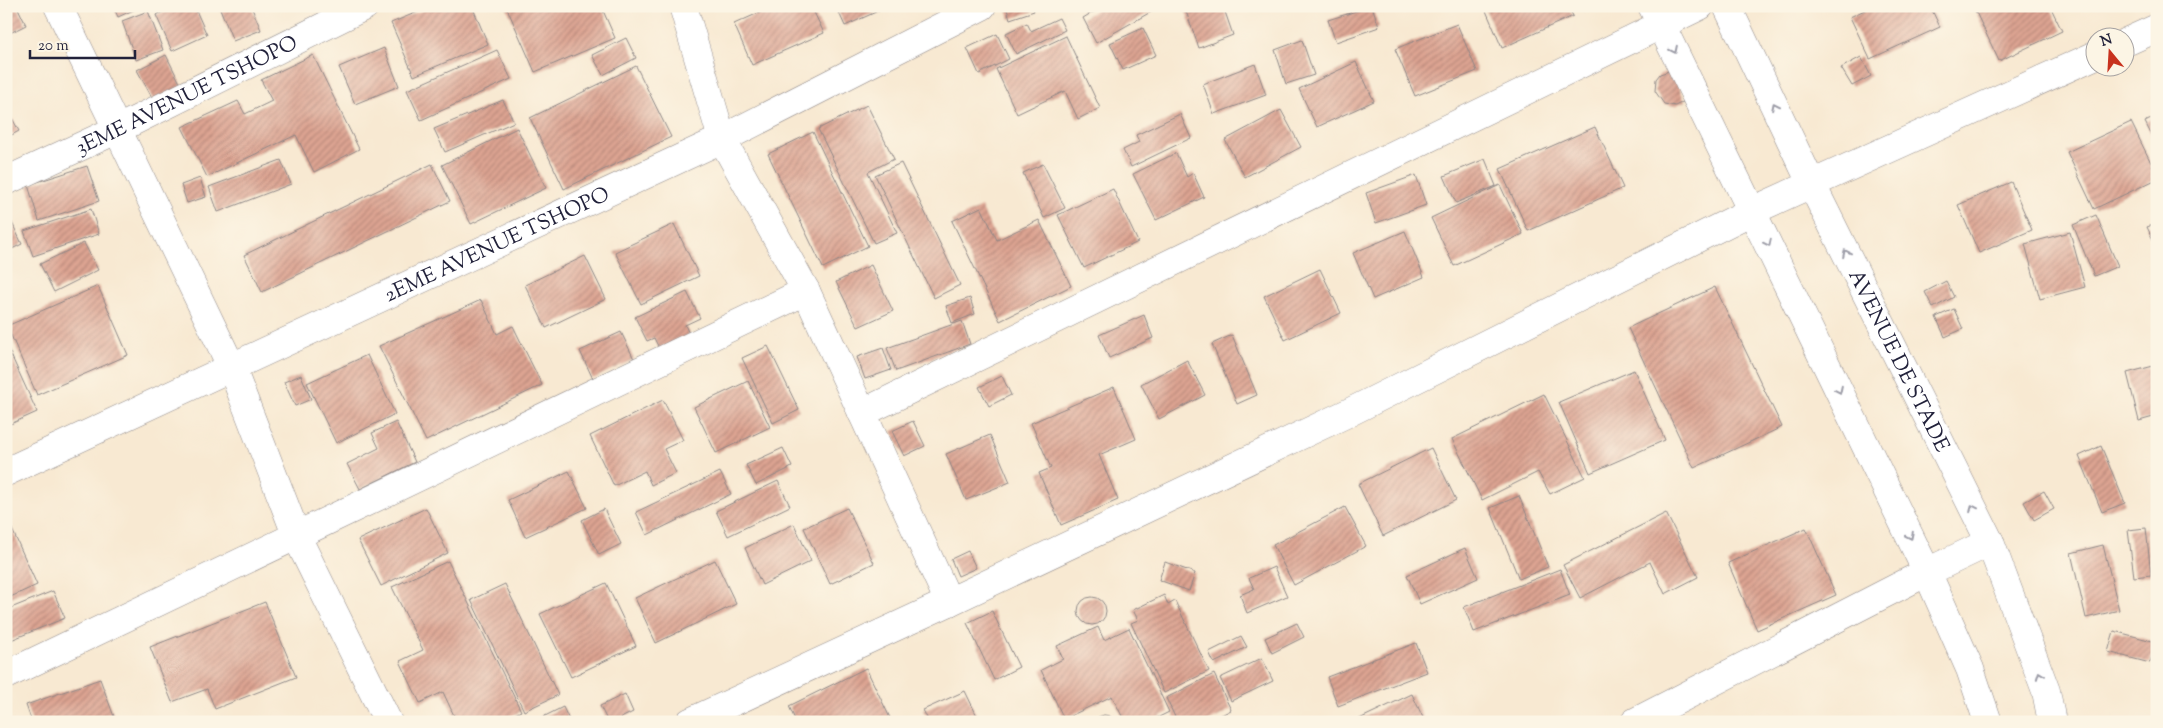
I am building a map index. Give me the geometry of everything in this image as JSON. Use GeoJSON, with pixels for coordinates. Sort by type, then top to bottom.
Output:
{"type":"FeatureCollection","features":[{"type":"Feature","properties":{"kind":"street"},"geometry":{"type":"LineString","coordinates":[[58,6],[231,366],[298,537],[388,722]]}},
{"type":"Feature","properties":{"kind":"street","name":"3EME AVENUE TSHOPO"},"geometry":{"type":"LineString","coordinates":[[6,180],[116,130],[365,6]]}},
{"type":"Feature","properties":{"kind":"street"},"geometry":{"type":"LineString","coordinates":[[683,6],[722,139],[806,291],[949,602]]}},
{"type":"Feature","properties":{"kind":"street","name":"2EME AVENUE TSHOPO"},"geometry":{"type":"LineString","coordinates":[[6,472],[722,139],[982,6]]}},
{"type":"Feature","properties":{"kind":"street"},"geometry":{"type":"LineString","coordinates":[[862,413],[1657,16],[1700,6]]}},
{"type":"Feature","properties":{"kind":"street","name":"AVENUE DE STADE"},"geometry":{"type":"LineString","coordinates":[[1727,6],[1811,183],[1990,542],[2046,690],[2052,722]]}},
{"type":"Feature","properties":{"kind":"street"},"geometry":{"type":"LineString","coordinates":[[1657,16],[1927,572],[1970,669],[1988,722]]}},
{"type":"Feature","properties":{"kind":"street"},"geometry":{"type":"LineString","coordinates":[[2136,37],[2157,28]]}},
{"type":"Feature","properties":{"kind":"street"},"geometry":{"type":"LineString","coordinates":[[690,722],[1350,412],[1752,210],[2086,59]]}},
{"type":"Feature","properties":{"kind":"street"},"geometry":{"type":"LineString","coordinates":[[6,675],[298,537],[806,291]]}},
{"type":"Feature","properties":{"kind":"street"},"geometry":{"type":"LineString","coordinates":[[1635,722],[1927,572],[1990,542]]}},
{"type":"Feature","properties":{"kind":"building"},"geometry":{"type":"Polygon","coordinates":[[[6,6],[17,6],[26,25],[6,35],[6,6]]]}},
{"type":"Feature","properties":{"kind":"building"},"geometry":{"type":"Polygon","coordinates":[[[113,6],[142,6],[118,17],[113,6]]]}},
{"type":"Feature","properties":{"kind":"building"},"geometry":{"type":"Polygon","coordinates":[[[176,6],[194,6],[207,35],[172,51],[156,15],[176,6]]]}},
{"type":"Feature","properties":{"kind":"building"},"geometry":{"type":"Polygon","coordinates":[[[219,6],[251,6],[261,30],[233,41],[219,6]]]}},
{"type":"Feature","properties":{"kind":"building"},"geometry":{"type":"Polygon","coordinates":[[[432,6],[472,6],[488,44],[414,76],[391,23],[432,6]]]}},
{"type":"Feature","properties":{"kind":"building"},"geometry":{"type":"Polygon","coordinates":[[[506,6],[601,6],[615,38],[535,72],[506,6]]]}},
{"type":"Feature","properties":{"kind":"building"},"geometry":{"type":"Polygon","coordinates":[[[774,6],[811,6],[824,33],[752,65],[734,24],[774,6]]]}},
{"type":"Feature","properties":{"kind":"building"},"geometry":{"type":"Polygon","coordinates":[[[836,6],[889,6],[845,26],[836,6]]]}},
{"type":"Feature","properties":{"kind":"building"},"geometry":{"type":"Polygon","coordinates":[[[1006,6],[1032,6],[1034,11],[1010,19],[1006,6]]]}},
{"type":"Feature","properties":{"kind":"building"},"geometry":{"type":"Polygon","coordinates":[[[1097,6],[1155,6],[1156,9],[1096,43],[1083,18],[1098,9],[1097,6]]]}},
{"type":"Feature","properties":{"kind":"building"},"geometry":{"type":"Polygon","coordinates":[[[1184,6],[1223,6],[1233,35],[1199,48],[1184,6]]]}},
{"type":"Feature","properties":{"kind":"building"},"geometry":{"type":"Polygon","coordinates":[[[1372,6],[1379,27],[1336,42],[1328,20],[1372,6]]]}},
{"type":"Feature","properties":{"kind":"building"},"geometry":{"type":"Polygon","coordinates":[[[1484,6],[1568,6],[1573,16],[1502,48],[1484,6]]]}},
{"type":"Feature","properties":{"kind":"building"},"geometry":{"type":"Polygon","coordinates":[[[1873,6],[1930,6],[1940,27],[1870,59],[1850,17],[1873,6]]]}},
{"type":"Feature","properties":{"kind":"building"},"geometry":{"type":"Polygon","coordinates":[[[1973,6],[2050,6],[2062,31],[1999,61],[1973,6]]]}},
{"type":"Feature","properties":{"kind":"building"},"geometry":{"type":"Polygon","coordinates":[[[148,11],[163,50],[136,60],[122,21],[148,11]]]}},
{"type":"Feature","properties":{"kind":"building"},"geometry":{"type":"Polygon","coordinates":[[[1059,18],[1065,30],[1016,54],[1006,33],[1027,23],[1031,31],[1059,18]]]}},
{"type":"Feature","properties":{"kind":"building"},"geometry":{"type":"Polygon","coordinates":[[[1457,24],[1477,71],[1415,96],[1395,49],[1457,24]]]}},
{"type":"Feature","properties":{"kind":"building"},"geometry":{"type":"Polygon","coordinates":[[[1143,28],[1156,55],[1123,70],[1110,43],[1143,28]]]}},
{"type":"Feature","properties":{"kind":"building"},"geometry":{"type":"Polygon","coordinates":[[[997,34],[1009,59],[979,74],[967,48],[997,34]]]}},
{"type":"Feature","properties":{"kind":"building"},"geometry":{"type":"Polygon","coordinates":[[[1066,36],[1100,108],[1078,119],[1065,91],[1017,114],[996,69],[1066,36]]]}},
{"type":"Feature","properties":{"kind":"building"},"geometry":{"type":"Polygon","coordinates":[[[626,38],[636,58],[603,75],[592,55],[626,38]]]}},
{"type":"Feature","properties":{"kind":"building"},"geometry":{"type":"Polygon","coordinates":[[[1302,40],[1314,75],[1286,84],[1275,50],[1302,40]]]}},
{"type":"Feature","properties":{"kind":"building"},"geometry":{"type":"Polygon","coordinates":[[[384,48],[399,86],[355,104],[339,67],[384,48]]]}},
{"type":"Feature","properties":{"kind":"building"},"geometry":{"type":"Polygon","coordinates":[[[497,50],[511,79],[421,120],[407,90],[497,50]]]}},
{"type":"Feature","properties":{"kind":"building"},"geometry":{"type":"Polygon","coordinates":[[[166,55],[183,89],[155,103],[137,70],[166,55]]]}},
{"type":"Feature","properties":{"kind":"building"},"geometry":{"type":"Polygon","coordinates":[[[313,55],[359,149],[314,172],[296,135],[207,177],[182,127],[238,101],[245,114],[272,101],[261,80],[313,55]]]}},
{"type":"Feature","properties":{"kind":"building"},"geometry":{"type":"Polygon","coordinates":[[[1861,57],[1871,76],[1852,86],[1841,68],[1861,57]]]}},
{"type":"Feature","properties":{"kind":"building"},"geometry":{"type":"Polygon","coordinates":[[[1356,62],[1374,101],[1317,127],[1299,89],[1356,62]]]}},
{"type":"Feature","properties":{"kind":"building"},"geometry":{"type":"Polygon","coordinates":[[[1255,64],[1266,95],[1214,114],[1203,84],[1255,64]]]}},
{"type":"Feature","properties":{"kind":"building"},"geometry":{"type":"Polygon","coordinates":[[[636,66],[671,137],[564,189],[530,118],[636,66]]]}},
{"type":"Feature","properties":{"kind":"building"},"geometry":{"type":"Polygon","coordinates":[[[1672,70],[1685,101],[1675,106],[1664,104],[1655,91],[1656,79],[1660,74],[1672,70]]]}},
{"type":"Feature","properties":{"kind":"building"},"geometry":{"type":"Polygon","coordinates":[[[503,100],[514,122],[445,152],[434,129],[503,100]]]}},
{"type":"Feature","properties":{"kind":"building"},"geometry":{"type":"Polygon","coordinates":[[[867,105],[894,159],[868,172],[897,233],[874,243],[818,129],[867,105]]]}},
{"type":"Feature","properties":{"kind":"building"},"geometry":{"type":"Polygon","coordinates":[[[6,107],[19,131],[6,138],[6,107]]]}},
{"type":"Feature","properties":{"kind":"building"},"geometry":{"type":"Polygon","coordinates":[[[1281,110],[1301,147],[1245,177],[1225,140],[1281,110]]]}},
{"type":"Feature","properties":{"kind":"building"},"geometry":{"type":"Polygon","coordinates":[[[1180,114],[1191,138],[1131,167],[1123,150],[1139,142],[1136,135],[1180,114]]]}},
{"type":"Feature","properties":{"kind":"building"},"geometry":{"type":"Polygon","coordinates":[[[2157,116],[2157,146],[2145,122],[2157,116]]]}},
{"type":"Feature","properties":{"kind":"building"},"geometry":{"type":"Polygon","coordinates":[[[2131,122],[2157,175],[2157,179],[2094,209],[2067,152],[2131,122]]]}},
{"type":"Feature","properties":{"kind":"building"},"geometry":{"type":"Polygon","coordinates":[[[1595,127],[1623,188],[1528,231],[1500,169],[1595,127]]]}},
{"type":"Feature","properties":{"kind":"building"},"geometry":{"type":"Polygon","coordinates":[[[517,128],[546,188],[471,224],[442,165],[517,128]]]}},
{"type":"Feature","properties":{"kind":"building"},"geometry":{"type":"Polygon","coordinates":[[[813,132],[868,246],[823,268],[768,154],[813,132]]]}},
{"type":"Feature","properties":{"kind":"building"},"geometry":{"type":"Polygon","coordinates":[[[1176,153],[1187,177],[1193,173],[1204,197],[1156,220],[1133,174],[1176,153]]]}},
{"type":"Feature","properties":{"kind":"building"},"geometry":{"type":"Polygon","coordinates":[[[1485,159],[1496,186],[1456,203],[1444,176],[1485,159]]]}},
{"type":"Feature","properties":{"kind":"building"},"geometry":{"type":"Polygon","coordinates":[[[281,160],[291,184],[218,212],[209,187],[281,160]]]}},
{"type":"Feature","properties":{"kind":"building"},"geometry":{"type":"Polygon","coordinates":[[[901,163],[960,285],[934,298],[875,175],[901,163]]]}},
{"type":"Feature","properties":{"kind":"building"},"geometry":{"type":"Polygon","coordinates":[[[432,164],[450,201],[262,292],[244,255],[432,164]]]}},
{"type":"Feature","properties":{"kind":"building"},"geometry":{"type":"Polygon","coordinates":[[[1043,164],[1065,208],[1044,218],[1023,173],[1043,164]]]}},
{"type":"Feature","properties":{"kind":"building"},"geometry":{"type":"Polygon","coordinates":[[[87,166],[99,201],[39,221],[28,185],[87,166]]]}},
{"type":"Feature","properties":{"kind":"building"},"geometry":{"type":"Polygon","coordinates":[[[1416,175],[1426,205],[1376,223],[1366,193],[1416,175]]]}},
{"type":"Feature","properties":{"kind":"building"},"geometry":{"type":"Polygon","coordinates":[[[200,178],[206,197],[187,203],[181,185],[200,178]]]}},
{"type":"Feature","properties":{"kind":"building"},"geometry":{"type":"Polygon","coordinates":[[[2011,182],[2032,230],[1979,253],[1958,205],[2011,182]]]}},
{"type":"Feature","properties":{"kind":"building"},"geometry":{"type":"Polygon","coordinates":[[[1500,185],[1523,234],[1454,266],[1431,218],[1500,185]]]}},
{"type":"Feature","properties":{"kind":"building"},"geometry":{"type":"Polygon","coordinates":[[[1113,189],[1138,242],[1084,268],[1058,215],[1113,189]]]}},
{"type":"Feature","properties":{"kind":"building"},"geometry":{"type":"Polygon","coordinates":[[[981,207],[997,240],[1039,220],[1071,286],[1000,321],[952,221],[981,207]]]}},
{"type":"Feature","properties":{"kind":"building"},"geometry":{"type":"Polygon","coordinates":[[[91,209],[99,234],[33,256],[24,231],[91,209]]]}},
{"type":"Feature","properties":{"kind":"building"},"geometry":{"type":"Polygon","coordinates":[[[6,210],[22,244],[6,252],[6,210]]]}},
{"type":"Feature","properties":{"kind":"building"},"geometry":{"type":"Polygon","coordinates":[[[2096,215],[2118,266],[2094,276],[2073,225],[2096,215]]]}},
{"type":"Feature","properties":{"kind":"building"},"geometry":{"type":"Polygon","coordinates":[[[2157,223],[2157,248],[2147,227],[2157,223]]]}},
{"type":"Feature","properties":{"kind":"building"},"geometry":{"type":"Polygon","coordinates":[[[674,224],[699,276],[641,304],[615,252],[674,224]]]}},
{"type":"Feature","properties":{"kind":"building"},"geometry":{"type":"Polygon","coordinates":[[[1405,231],[1424,277],[1373,299],[1353,253],[1405,231]]]}},
{"type":"Feature","properties":{"kind":"building"},"geometry":{"type":"Polygon","coordinates":[[[2070,232],[2085,287],[2040,299],[2025,244],[2070,232]]]}},
{"type":"Feature","properties":{"kind":"building"},"geometry":{"type":"Polygon","coordinates":[[[84,243],[98,270],[54,292],[40,264],[84,243]]]}},
{"type":"Feature","properties":{"kind":"building"},"geometry":{"type":"Polygon","coordinates":[[[585,256],[606,299],[546,328],[525,285],[585,256]]]}},
{"type":"Feature","properties":{"kind":"building"},"geometry":{"type":"Polygon","coordinates":[[[871,265],[893,311],[858,327],[836,282],[871,265]]]}},
{"type":"Feature","properties":{"kind":"building"},"geometry":{"type":"Polygon","coordinates":[[[1320,269],[1341,313],[1285,340],[1264,296],[1320,269]]]}},
{"type":"Feature","properties":{"kind":"building"},"geometry":{"type":"Polygon","coordinates":[[[1946,281],[1954,297],[1933,308],[1925,292],[1946,281]]]}},
{"type":"Feature","properties":{"kind":"building"},"geometry":{"type":"Polygon","coordinates":[[[98,286],[128,355],[37,395],[7,326],[98,286]]]}},
{"type":"Feature","properties":{"kind":"building"},"geometry":{"type":"Polygon","coordinates":[[[1715,287],[1782,427],[1694,468],[1628,328],[1715,287]]]}},
{"type":"Feature","properties":{"kind":"building"},"geometry":{"type":"Polygon","coordinates":[[[687,292],[700,318],[685,325],[690,336],[660,350],[654,338],[647,341],[635,317],[687,292]]]}},
{"type":"Feature","properties":{"kind":"building"},"geometry":{"type":"Polygon","coordinates":[[[970,298],[975,314],[952,323],[946,306],[970,298]]]}},
{"type":"Feature","properties":{"kind":"building"},"geometry":{"type":"Polygon","coordinates":[[[481,300],[497,334],[513,326],[542,385],[426,441],[379,346],[481,300]]]}},
{"type":"Feature","properties":{"kind":"building"},"geometry":{"type":"Polygon","coordinates":[[[1954,309],[1963,329],[1945,337],[1936,317],[1954,309]]]}},
{"type":"Feature","properties":{"kind":"building"},"geometry":{"type":"Polygon","coordinates":[[[1144,315],[1153,338],[1109,358],[1099,335],[1144,315]]]}},
{"type":"Feature","properties":{"kind":"building"},"geometry":{"type":"Polygon","coordinates":[[[962,321],[970,344],[896,371],[887,348],[962,321]]]}},
{"type":"Feature","properties":{"kind":"building"},"geometry":{"type":"Polygon","coordinates":[[[621,332],[634,359],[593,379],[580,351],[621,332]]]}},
{"type":"Feature","properties":{"kind":"building"},"geometry":{"type":"Polygon","coordinates":[[[1232,335],[1257,395],[1237,404],[1212,344],[1232,335]]]}},
{"type":"Feature","properties":{"kind":"building"},"geometry":{"type":"Polygon","coordinates":[[[6,344],[37,412],[6,426],[6,344]]]}},
{"type":"Feature","properties":{"kind":"building"},"geometry":{"type":"Polygon","coordinates":[[[768,346],[799,410],[773,423],[742,358],[768,346]]]}},
{"type":"Feature","properties":{"kind":"building"},"geometry":{"type":"Polygon","coordinates":[[[883,348],[891,370],[865,379],[857,357],[883,348]]]}},
{"type":"Feature","properties":{"kind":"building"},"geometry":{"type":"Polygon","coordinates":[[[367,355],[395,414],[336,443],[307,383],[367,355]]]}},
{"type":"Feature","properties":{"kind":"building"},"geometry":{"type":"Polygon","coordinates":[[[1187,360],[1205,395],[1159,419],[1141,384],[1187,360]]]}},
{"type":"Feature","properties":{"kind":"building"},"geometry":{"type":"Polygon","coordinates":[[[2157,365],[2157,416],[2139,421],[2127,373],[2157,365]]]}},
{"type":"Feature","properties":{"kind":"building"},"geometry":{"type":"Polygon","coordinates":[[[1634,370],[1665,440],[1590,473],[1559,402],[1634,370]]]}},
{"type":"Feature","properties":{"kind":"building"},"geometry":{"type":"Polygon","coordinates":[[[301,375],[311,399],[295,406],[284,382],[301,375]]]}},
{"type":"Feature","properties":{"kind":"building"},"geometry":{"type":"Polygon","coordinates":[[[1002,376],[1011,395],[989,406],[979,387],[1002,376]]]}},
{"type":"Feature","properties":{"kind":"building"},"geometry":{"type":"Polygon","coordinates":[[[748,381],[770,427],[716,453],[694,407],[748,381]]]}},
{"type":"Feature","properties":{"kind":"building"},"geometry":{"type":"Polygon","coordinates":[[[1114,387],[1136,439],[1099,455],[1118,500],[1061,525],[1039,473],[1051,468],[1031,423],[1114,387]]]}},
{"type":"Feature","properties":{"kind":"building"},"geometry":{"type":"Polygon","coordinates":[[[1544,394],[1585,477],[1550,494],[1538,472],[1482,500],[1452,439],[1544,394]]]}},
{"type":"Feature","properties":{"kind":"building"},"geometry":{"type":"Polygon","coordinates":[[[663,400],[683,440],[664,449],[676,473],[651,485],[645,471],[614,486],[590,436],[663,400]]]}},
{"type":"Feature","properties":{"kind":"building"},"geometry":{"type":"Polygon","coordinates":[[[913,421],[925,446],[904,456],[892,431],[913,421]]]}},
{"type":"Feature","properties":{"kind":"building"},"geometry":{"type":"Polygon","coordinates":[[[396,422],[415,462],[360,489],[347,464],[379,448],[372,433],[396,422]]]}},
{"type":"Feature","properties":{"kind":"building"},"geometry":{"type":"Polygon","coordinates":[[[990,435],[1010,482],[966,500],[946,454],[990,435]]]}},
{"type":"Feature","properties":{"kind":"building"},"geometry":{"type":"Polygon","coordinates":[[[2101,446],[2125,503],[2102,512],[2079,456],[2101,446]]]}},
{"type":"Feature","properties":{"kind":"building"},"geometry":{"type":"Polygon","coordinates":[[[783,448],[792,467],[756,485],[746,465],[783,448]]]}},
{"type":"Feature","properties":{"kind":"building"},"geometry":{"type":"Polygon","coordinates":[[[1431,448],[1456,500],[1383,536],[1358,484],[1431,448]]]}},
{"type":"Feature","properties":{"kind":"building"},"geometry":{"type":"Polygon","coordinates":[[[569,471],[587,508],[525,537],[508,500],[569,471]]]}},
{"type":"Feature","properties":{"kind":"building"},"geometry":{"type":"Polygon","coordinates":[[[720,472],[731,494],[647,535],[636,512],[720,472]]]}},
{"type":"Feature","properties":{"kind":"building"},"geometry":{"type":"Polygon","coordinates":[[[778,481],[790,506],[728,536],[716,511],[778,481]]]}},
{"type":"Feature","properties":{"kind":"building"},"geometry":{"type":"Polygon","coordinates":[[[2044,491],[2054,509],[2034,520],[2024,502],[2044,491]]]}},
{"type":"Feature","properties":{"kind":"building"},"geometry":{"type":"Polygon","coordinates":[[[1519,496],[1548,567],[1519,579],[1490,508],[1519,496]]]}},
{"type":"Feature","properties":{"kind":"building"},"geometry":{"type":"Polygon","coordinates":[[[1345,507],[1366,546],[1294,585],[1273,545],[1345,507]]]}},
{"type":"Feature","properties":{"kind":"building"},"geometry":{"type":"Polygon","coordinates":[[[426,508],[448,553],[381,586],[358,540],[426,508]]]}},
{"type":"Feature","properties":{"kind":"building"},"geometry":{"type":"Polygon","coordinates":[[[847,508],[874,563],[830,584],[804,528],[847,508]]]}},
{"type":"Feature","properties":{"kind":"building"},"geometry":{"type":"Polygon","coordinates":[[[604,509],[621,544],[599,555],[582,520],[604,509]]]}},
{"type":"Feature","properties":{"kind":"building"},"geometry":{"type":"Polygon","coordinates":[[[1666,513],[1698,577],[1665,594],[1650,562],[1580,598],[1563,565],[1666,513]]]}},
{"type":"Feature","properties":{"kind":"building"},"geometry":{"type":"Polygon","coordinates":[[[6,516],[37,585],[6,599],[6,516]]]}},
{"type":"Feature","properties":{"kind":"building"},"geometry":{"type":"Polygon","coordinates":[[[794,524],[811,561],[762,585],[745,548],[794,524]]]}},
{"type":"Feature","properties":{"kind":"building"},"geometry":{"type":"Polygon","coordinates":[[[1806,528],[1836,595],[1757,630],[1728,563],[1806,528]]]}},
{"type":"Feature","properties":{"kind":"building"},"geometry":{"type":"Polygon","coordinates":[[[2146,528],[2151,575],[2134,577],[2128,530],[2146,528]]]}},
{"type":"Feature","properties":{"kind":"building"},"geometry":{"type":"Polygon","coordinates":[[[2103,545],[2119,610],[2086,618],[2071,553],[2103,545]]]}},
{"type":"Feature","properties":{"kind":"building"},"geometry":{"type":"Polygon","coordinates":[[[1465,548],[1478,578],[1420,604],[1407,575],[1465,548]]]}},
{"type":"Feature","properties":{"kind":"building"},"geometry":{"type":"Polygon","coordinates":[[[968,551],[976,568],[958,576],[951,559],[968,551]]]}},
{"type":"Feature","properties":{"kind":"building"},"geometry":{"type":"Polygon","coordinates":[[[715,560],[736,604],[656,643],[635,598],[715,560]]]}},
{"type":"Feature","properties":{"kind":"building"},"geometry":{"type":"Polygon","coordinates":[[[448,561],[521,711],[500,722],[457,722],[443,692],[420,703],[400,661],[423,650],[392,587],[448,561]]]}},
{"type":"Feature","properties":{"kind":"building"},"geometry":{"type":"Polygon","coordinates":[[[1165,562],[1195,573],[1189,591],[1159,580],[1165,562]]]}},
{"type":"Feature","properties":{"kind":"building"},"geometry":{"type":"Polygon","coordinates":[[[1274,567],[1287,596],[1247,613],[1240,595],[1254,589],[1249,578],[1274,567]]]}},
{"type":"Feature","properties":{"kind":"building"},"geometry":{"type":"Polygon","coordinates":[[[1560,569],[1570,595],[1474,632],[1464,607],[1560,569]]]}},
{"type":"Feature","properties":{"kind":"building"},"geometry":{"type":"Polygon","coordinates":[[[606,583],[636,646],[571,677],[540,614],[606,583]]]}},
{"type":"Feature","properties":{"kind":"building"},"geometry":{"type":"Polygon","coordinates":[[[505,584],[558,695],[524,711],[471,600],[505,584]]]}},
{"type":"Feature","properties":{"kind":"building"},"geometry":{"type":"Polygon","coordinates":[[[53,591],[65,618],[6,642],[6,610],[53,591]]]}},
{"type":"Feature","properties":{"kind":"building"},"geometry":{"type":"Polygon","coordinates":[[[1164,595],[1168,605],[1175,601],[1209,671],[1164,693],[1131,623],[1138,620],[1133,610],[1164,595]]]}},
{"type":"Feature","properties":{"kind":"building"},"geometry":{"type":"Polygon","coordinates":[[[1092,597],[1102,601],[1106,611],[1102,621],[1092,625],[1082,621],[1078,611],[1082,601],[1092,597]]]}},
{"type":"Feature","properties":{"kind":"building"},"geometry":{"type":"Polygon","coordinates":[[[265,602],[296,677],[215,709],[207,689],[172,702],[150,647],[265,602]]]}},
{"type":"Feature","properties":{"kind":"building"},"geometry":{"type":"Polygon","coordinates":[[[992,611],[1019,667],[994,680],[967,623],[992,611]]]}},
{"type":"Feature","properties":{"kind":"building"},"geometry":{"type":"Polygon","coordinates":[[[1297,623],[1304,637],[1272,653],[1265,638],[1297,623]]]}},
{"type":"Feature","properties":{"kind":"building"},"geometry":{"type":"Polygon","coordinates":[[[1098,627],[1104,640],[1129,628],[1169,712],[1149,722],[1125,722],[1112,696],[1064,719],[1041,670],[1063,659],[1057,646],[1098,627]]]}},
{"type":"Feature","properties":{"kind":"building"},"geometry":{"type":"Polygon","coordinates":[[[2114,631],[2156,642],[2150,663],[2108,652],[2114,631]]]}},
{"type":"Feature","properties":{"kind":"building"},"geometry":{"type":"Polygon","coordinates":[[[1241,636],[1247,647],[1214,663],[1209,652],[1241,636]]]}},
{"type":"Feature","properties":{"kind":"building"},"geometry":{"type":"Polygon","coordinates":[[[1416,643],[1427,672],[1338,706],[1327,677],[1416,643]]]}},
{"type":"Feature","properties":{"kind":"building"},"geometry":{"type":"Polygon","coordinates":[[[1262,658],[1273,681],[1231,701],[1220,678],[1262,658]]]}},
{"type":"Feature","properties":{"kind":"building"},"geometry":{"type":"Polygon","coordinates":[[[866,668],[891,720],[796,722],[789,706],[866,668]]]}},
{"type":"Feature","properties":{"kind":"building"},"geometry":{"type":"Polygon","coordinates":[[[1214,674],[1231,710],[1208,722],[1166,722],[1175,717],[1166,698],[1214,674]]]}},
{"type":"Feature","properties":{"kind":"building"},"geometry":{"type":"Polygon","coordinates":[[[100,679],[116,722],[32,722],[26,705],[100,679]]]}},
{"type":"Feature","properties":{"kind":"building"},"geometry":{"type":"Polygon","coordinates":[[[965,691],[980,722],[929,722],[923,710],[965,691]]]}},
{"type":"Feature","properties":{"kind":"building"},"geometry":{"type":"Polygon","coordinates":[[[625,694],[633,712],[613,722],[608,722],[600,706],[625,694]]]}},
{"type":"Feature","properties":{"kind":"building"},"geometry":{"type":"Polygon","coordinates":[[[1412,694],[1425,722],[1353,722],[1412,694]]]}},
{"type":"Feature","properties":{"kind":"building"},"geometry":{"type":"Polygon","coordinates":[[[563,707],[570,722],[533,722],[563,707]]]}},
{"type":"Feature","properties":{"kind":"building"},"geometry":{"type":"Polygon","coordinates":[[[1110,716],[1115,722],[1095,722],[1098,717],[1110,716]]]}}]}
